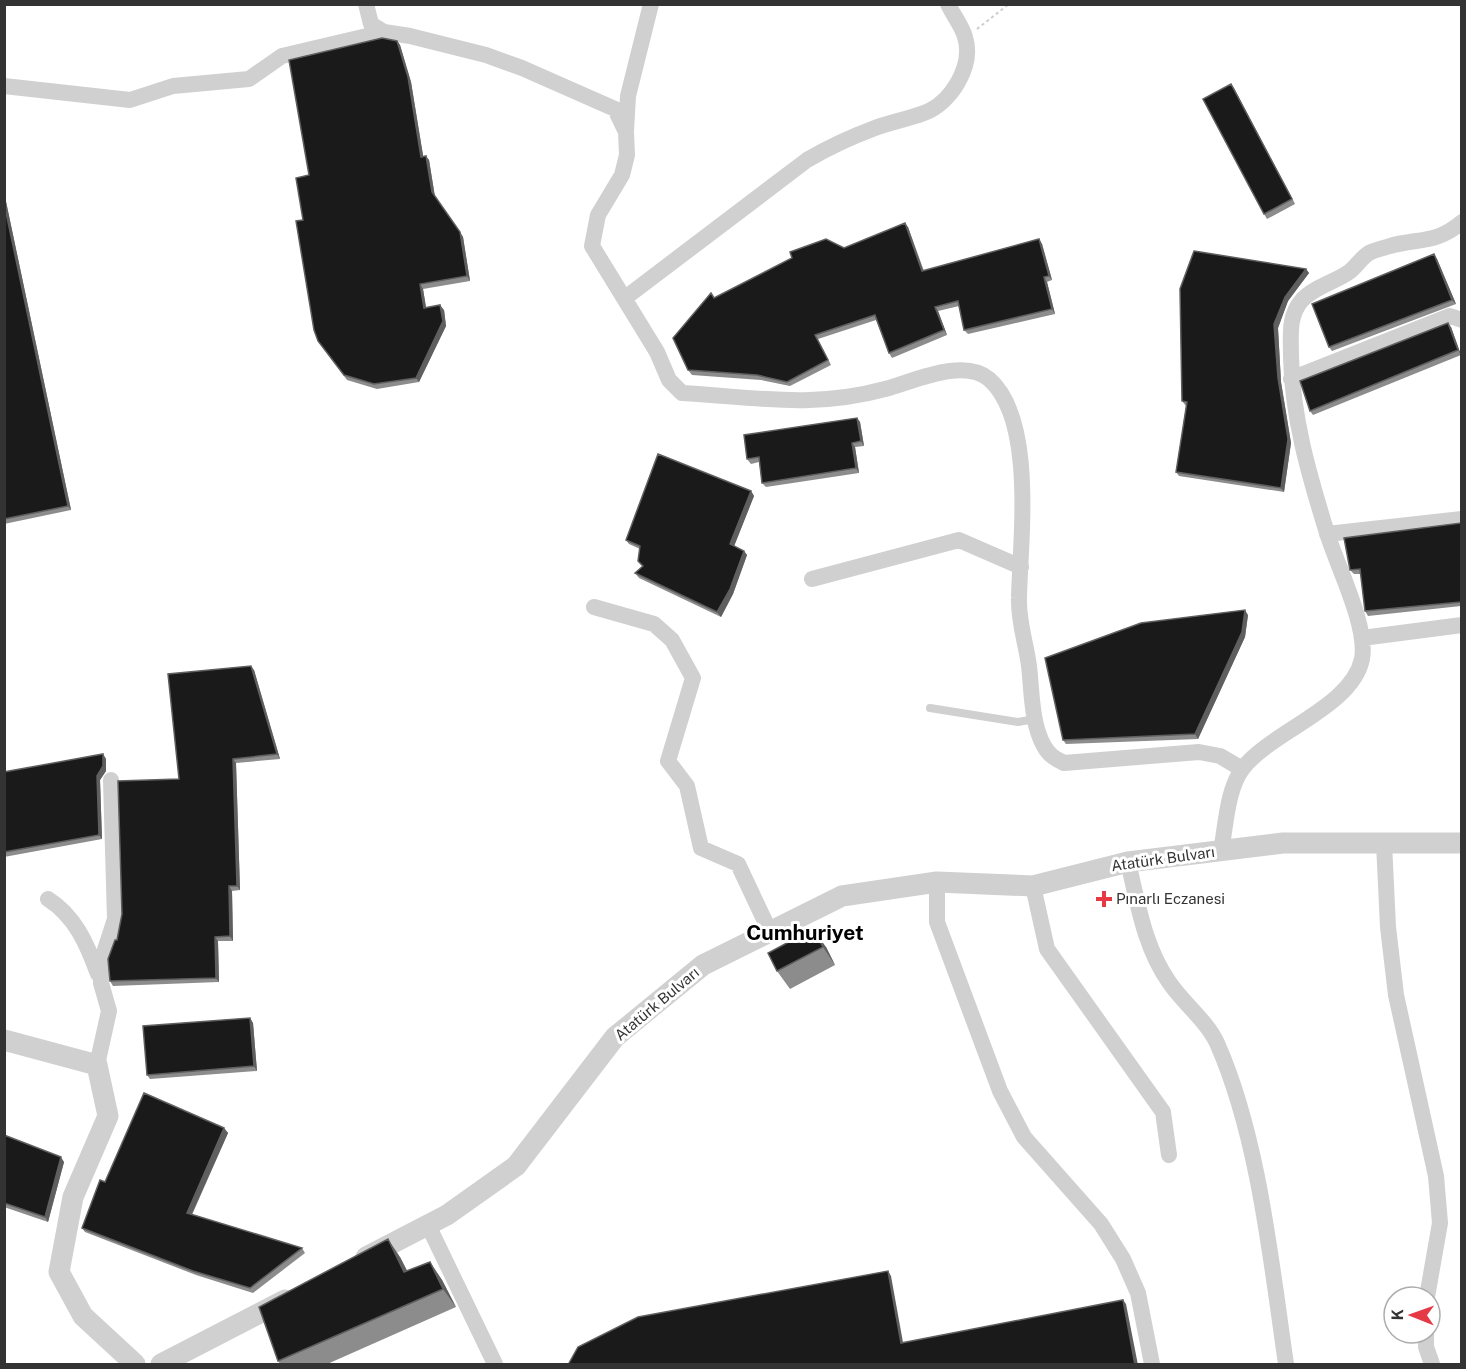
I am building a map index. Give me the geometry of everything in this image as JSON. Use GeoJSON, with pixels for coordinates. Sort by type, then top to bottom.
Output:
{"type":"FeatureCollection","features":[{"type":"Feature","properties":{"kind":"street"},"geometry":{"type":"LineString","coordinates":[[366,4],[371,24],[384,32]]}},
{"type":"Feature","properties":{"kind":"street"},"geometry":{"type":"LineString","coordinates":[[651,4],[628,96],[627,155],[622,175],[598,215],[593,230],[592,246],[657,352],[669,380],[682,393],[803,402],[843,399],[950,370],[973,370],[988,378],[1002,396],[1015,426],[1021,471],[1019,612],[1035,719],[1042,744],[1051,756],[1064,763],[1199,752],[1220,756],[1242,769]]}},
{"type":"Feature","properties":{"kind":"street"},"geometry":{"type":"LineString","coordinates":[[625,298],[807,159],[837,143],[925,113],[941,103],[957,85],[964,70],[966,38],[948,4]]}},
{"type":"Feature","properties":{"kind":"street"},"geometry":{"type":"LineString","coordinates":[[4,86],[130,100],[173,86],[249,79],[282,56],[384,32],[410,36],[522,68],[615,109],[626,132]]}},
{"type":"Feature","properties":{"kind":"street"},"geometry":{"type":"LineString","coordinates":[[1221,851],[1231,798],[1242,769],[1274,741],[1328,706],[1352,679],[1362,660],[1362,638],[1327,534],[1296,423],[1292,379],[1291,320],[1303,299],[1348,273],[1368,254],[1392,245],[1425,242],[1448,234],[1461,222]]}},
{"type":"Feature","properties":{"kind":"street"},"geometry":{"type":"LineString","coordinates":[[1292,379],[1450,316],[1461,320]]}},
{"type":"Feature","properties":{"kind":"street"},"geometry":{"type":"LineString","coordinates":[[1327,534],[1461,519]]}},
{"type":"Feature","properties":{"kind":"street"},"geometry":{"type":"LineString","coordinates":[[812,579],[959,540],[1021,567]]}},
{"type":"Feature","properties":{"kind":"street"},"geometry":{"type":"LineString","coordinates":[[594,607],[654,624],[672,640],[693,678],[668,761],[687,786],[701,848],[738,864],[770,932]]}},
{"type":"Feature","properties":{"kind":"street"},"geometry":{"type":"LineString","coordinates":[[1362,638],[1461,625]]}},
{"type":"Feature","properties":{"kind":"street"},"geometry":{"type":"LineString","coordinates":[[101,983],[101,962],[115,920],[111,780]]}},
{"type":"Feature","properties":{"kind":"street","name":"Atatürk Bulvarı"},"geometry":{"type":"LineString","coordinates":[[346,1268],[447,1215],[516,1166],[615,1038],[703,965],[842,896],[937,882],[1034,886],[1128,862],[1283,843],[1461,843]]}},
{"type":"Feature","properties":{"kind":"street"},"geometry":{"type":"LineString","coordinates":[[1384,843],[1388,927],[1396,995],[1436,1176],[1440,1223],[1429,1285]]}},
{"type":"Feature","properties":{"kind":"street"},"geometry":{"type":"LineString","coordinates":[[1128,862],[1148,944],[1169,982],[1216,1041],[1240,1105],[1257,1185],[1286,1365]]}},
{"type":"Feature","properties":{"kind":"street"},"geometry":{"type":"LineString","coordinates":[[937,882],[937,922],[1000,1091],[1024,1137],[1101,1224],[1123,1259],[1138,1293],[1152,1365]]}},
{"type":"Feature","properties":{"kind":"street"},"geometry":{"type":"LineString","coordinates":[[1034,886],[1047,949],[1163,1112],[1169,1155]]}},
{"type":"Feature","properties":{"kind":"street"},"geometry":{"type":"LineString","coordinates":[[48,899],[63,909],[76,925],[89,948],[109,1011],[97,1065],[108,1116],[73,1197],[59,1272],[83,1316],[135,1365]]}},
{"type":"Feature","properties":{"kind":"street"},"geometry":{"type":"LineString","coordinates":[[4,1040],[97,1065]]}},
{"type":"Feature","properties":{"kind":"street"},"geometry":{"type":"LineString","coordinates":[[428,1225],[495,1365]]}},
{"type":"Feature","properties":{"kind":"street"},"geometry":{"type":"LineString","coordinates":[[161,1365],[305,1289]]}},
{"type":"Feature","properties":{"kind":"street"},"geometry":{"type":"LineString","coordinates":[[1426,1345],[1432,1365]]}},
{"type":"Feature","properties":{"kind":"lane"},"geometry":{"type":"LineString","coordinates":[[930,708],[1018,722],[1035,719]]}},
{"type":"Feature","properties":{"kind":"path"},"geometry":{"type":"LineString","coordinates":[[966,38],[1009,4]]}},
{"type":"Feature","properties":{"kind":"building"},"geometry":{"type":"Polygon","coordinates":[[[382,38],[397,41],[408,77],[421,157],[426,156],[432,192],[460,232],[467,276],[420,284],[424,308],[440,305],[443,321],[416,378],[374,384],[344,375],[318,341],[314,330],[296,221],[303,220],[296,178],[309,175],[289,60],[382,38]]]}},
{"type":"Feature","properties":{"kind":"building"},"geometry":{"type":"Polygon","coordinates":[[[1231,84],[1292,199],[1264,214],[1203,99],[1231,84]]]}},
{"type":"Feature","properties":{"kind":"building"},"geometry":{"type":"Polygon","coordinates":[[[4,203],[68,506],[4,519],[4,203]]]}},
{"type":"Feature","properties":{"kind":"building"},"geometry":{"type":"Polygon","coordinates":[[[905,223],[922,271],[1039,239],[1049,276],[1044,277],[1052,309],[964,330],[958,301],[935,307],[944,330],[889,353],[875,315],[815,335],[828,360],[787,382],[757,375],[688,370],[673,338],[711,293],[714,298],[792,258],[790,252],[826,239],[844,248],[905,223]]]}},
{"type":"Feature","properties":{"kind":"building"},"geometry":{"type":"Polygon","coordinates":[[[1194,251],[1306,269],[1285,297],[1274,324],[1278,378],[1288,439],[1281,488],[1176,472],[1187,402],[1182,401],[1180,289],[1194,251]]]}},
{"type":"Feature","properties":{"kind":"building"},"geometry":{"type":"Polygon","coordinates":[[[1434,254],[1452,300],[1329,347],[1312,304],[1434,254]]]}},
{"type":"Feature","properties":{"kind":"building"},"geometry":{"type":"Polygon","coordinates":[[[1448,323],[1458,350],[1310,411],[1300,381],[1448,323]]]}},
{"type":"Feature","properties":{"kind":"building"},"geometry":{"type":"Polygon","coordinates":[[[857,418],[861,441],[852,443],[856,468],[762,483],[759,457],[747,459],[744,435],[857,418]]]}},
{"type":"Feature","properties":{"kind":"building"},"geometry":{"type":"Polygon","coordinates":[[[658,454],[751,491],[730,544],[744,551],[730,589],[717,612],[635,573],[643,566],[638,561],[640,546],[626,540],[658,454]]]}},
{"type":"Feature","properties":{"kind":"building"},"geometry":{"type":"Polygon","coordinates":[[[1461,523],[1461,602],[1365,611],[1360,569],[1350,570],[1344,538],[1461,523]]]}},
{"type":"Feature","properties":{"kind":"building"},"geometry":{"type":"Polygon","coordinates":[[[1245,610],[1242,632],[1195,734],[1063,740],[1045,658],[1141,623],[1245,610]]]}},
{"type":"Feature","properties":{"kind":"building"},"geometry":{"type":"Polygon","coordinates":[[[251,666],[277,754],[233,759],[237,886],[229,886],[230,936],[215,937],[216,978],[110,981],[108,959],[115,940],[117,940],[122,914],[118,781],[179,779],[168,674],[251,666]]]}},
{"type":"Feature","properties":{"kind":"building"},"geometry":{"type":"Polygon","coordinates":[[[103,754],[103,766],[97,776],[99,835],[4,852],[4,772],[103,754]]]}},
{"type":"Feature","properties":{"kind":"building"},"geometry":{"type":"Polygon","coordinates":[[[813,929],[823,947],[777,971],[768,953],[813,929]]]}},
{"type":"Feature","properties":{"kind":"building"},"geometry":{"type":"Polygon","coordinates":[[[250,1018],[254,1066],[147,1075],[143,1026],[250,1018]]]}},
{"type":"Feature","properties":{"kind":"building"},"geometry":{"type":"Polygon","coordinates":[[[144,1093],[224,1128],[187,1213],[302,1248],[250,1288],[193,1271],[82,1228],[100,1180],[105,1182],[144,1093]]]}},
{"type":"Feature","properties":{"kind":"building"},"geometry":{"type":"Polygon","coordinates":[[[4,1135],[61,1157],[45,1217],[4,1203],[4,1135]]]}},
{"type":"Feature","properties":{"kind":"building"},"geometry":{"type":"Polygon","coordinates":[[[388,1239],[404,1272],[430,1262],[443,1289],[278,1361],[259,1307],[388,1239]]]}},
{"type":"Feature","properties":{"kind":"building"},"geometry":{"type":"Polygon","coordinates":[[[888,1271],[901,1343],[1123,1300],[1135,1365],[568,1365],[578,1347],[638,1317],[888,1271]]]}},
{"type":"Feature","properties":{"kind":"place","name":"Pınarlı Eczanesi"},"geometry":{"type":"Point","coordinates":[1104,899]}},
{"type":"Feature","properties":{"kind":"district","name":"Cumhuriyet"},"geometry":{"type":"Point","coordinates":[805,933]}}]}
